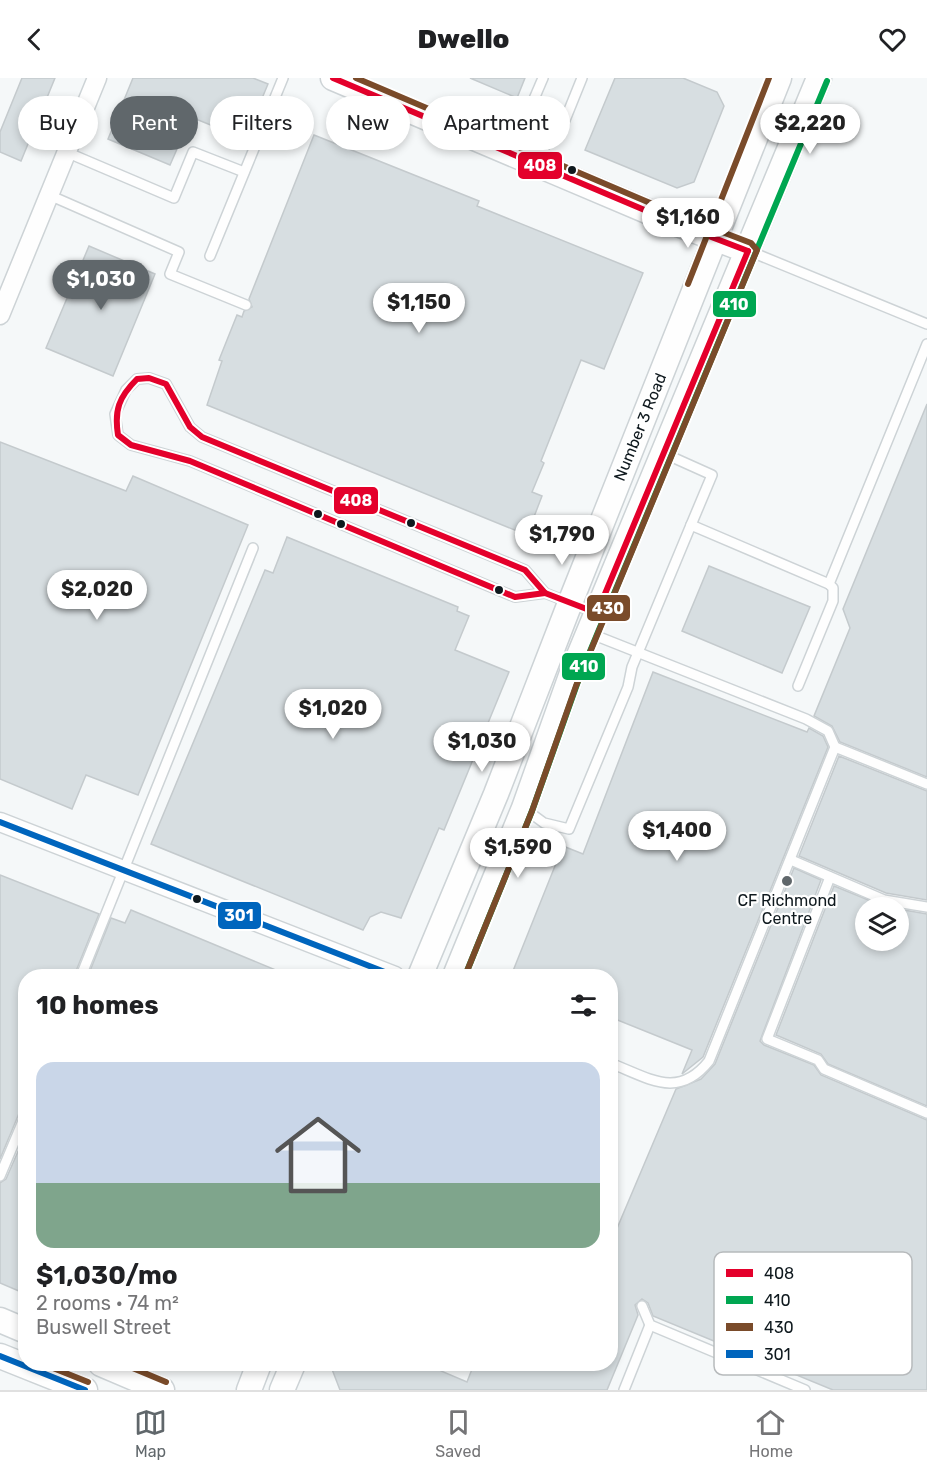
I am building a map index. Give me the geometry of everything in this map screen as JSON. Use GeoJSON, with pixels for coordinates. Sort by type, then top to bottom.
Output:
{"type":"FeatureCollection","features":[{"type":"Feature","properties":{"kind":"main road"},"geometry":{"type":"LineString","coordinates":[[333,78],[537,165],[748,251]]}},
{"type":"Feature","properties":{"kind":"main road","name":"Number 3 Road"},"geometry":{"type":"LineString","coordinates":[[458,969],[524,808],[593,623],[819,78]]}},
{"type":"Feature","properties":{"kind":"main road","name":"Number 3 Road"},"geometry":{"type":"LineString","coordinates":[[423,969],[505,772],[715,238],[774,80]]}},
{"type":"Feature","properties":{"kind":"main road"},"geometry":{"type":"LineString","coordinates":[[0,1320],[18,1328]]}},
{"type":"Feature","properties":{"kind":"main road"},"geometry":{"type":"LineString","coordinates":[[0,1356],[18,1363]]}},
{"type":"Feature","properties":{"kind":"main road"},"geometry":{"type":"LineString","coordinates":[[38,1371],[86,1390]]}},
{"type":"Feature","properties":{"kind":"main road"},"geometry":{"type":"LineString","coordinates":[[117,1371],[162,1390]]}},
{"type":"Feature","properties":{"kind":"main road"},"geometry":{"type":"LineString","coordinates":[[249,1390],[257,1371]]}},
{"type":"Feature","properties":{"kind":"main road"},"geometry":{"type":"LineString","coordinates":[[282,1390],[290,1371]]}},
{"type":"Feature","properties":{"kind":"street"},"geometry":{"type":"LineString","coordinates":[[0,315],[97,78]]}},
{"type":"Feature","properties":{"kind":"street"},"geometry":{"type":"LineString","coordinates":[[0,822],[377,969]]}},
{"type":"Feature","properties":{"kind":"lane"},"geometry":{"type":"LineString","coordinates":[[210,256],[283,78]]}},
{"type":"Feature","properties":{"kind":"lane"},"geometry":{"type":"LineString","coordinates":[[535,96],[543,78]]}},
{"type":"Feature","properties":{"kind":"lane"},"geometry":{"type":"LineString","coordinates":[[570,108],[582,78]]}},
{"type":"Feature","properties":{"kind":"lane"},"geometry":{"type":"LineString","coordinates":[[537,165],[543,150]]}},
{"type":"Feature","properties":{"kind":"lane"},"geometry":{"type":"LineString","coordinates":[[66,152],[174,198],[193,152],[244,172]]}},
{"type":"Feature","properties":{"kind":"lane"},"geometry":{"type":"LineString","coordinates":[[49,195],[179,252],[170,274],[246,305]]}},
{"type":"Feature","properties":{"kind":"lane"},"geometry":{"type":"LineString","coordinates":[[748,251],[927,324]]}},
{"type":"Feature","properties":{"kind":"lane"},"geometry":{"type":"LineString","coordinates":[[829,584],[927,344]]}},
{"type":"Feature","properties":{"kind":"lane"},"geometry":{"type":"LineString","coordinates":[[545,592],[515,597],[190,461],[131,445],[118,435],[115,414],[126,390],[137,379],[149,378],[166,384],[183,417],[202,437],[525,570],[545,592],[570,603],[593,623],[638,652],[806,719],[828,731],[834,747],[710,1062],[699,1074],[682,1083],[664,1084],[618,1066]]}},
{"type":"Feature","properties":{"kind":"lane"},"geometry":{"type":"LineString","coordinates":[[524,808],[537,820],[552,827],[569,829],[628,687],[638,652],[712,475],[663,453]]}},
{"type":"Feature","properties":{"kind":"lane"},"geometry":{"type":"LineString","coordinates":[[691,525],[829,584],[833,588],[833,601],[798,686]]}},
{"type":"Feature","properties":{"kind":"lane"},"geometry":{"type":"LineString","coordinates":[[84,969],[253,548]]}},
{"type":"Feature","properties":{"kind":"lane"},"geometry":{"type":"LineString","coordinates":[[834,747],[927,784]]}},
{"type":"Feature","properties":{"kind":"lane"},"geometry":{"type":"LineString","coordinates":[[791,860],[885,900],[927,907]]}},
{"type":"Feature","properties":{"kind":"lane"},"geometry":{"type":"LineString","coordinates":[[830,877],[767,1039],[818,1060],[824,1069],[927,1113]]}},
{"type":"Feature","properties":{"kind":"lane"},"geometry":{"type":"LineString","coordinates":[[0,1176],[18,1133]]}},
{"type":"Feature","properties":{"kind":"lane"},"geometry":{"type":"LineString","coordinates":[[624,1390],[650,1325],[642,1305]]}},
{"type":"Feature","properties":{"kind":"lane"},"geometry":{"type":"LineString","coordinates":[[650,1325],[714,1352]]}},
{"type":"Feature","properties":{"kind":"lane"},"geometry":{"type":"LineString","coordinates":[[769,1375],[805,1390]]}},
{"type":"Feature","properties":{"kind":"building"},"geometry":{"type":"Polygon","coordinates":[[[22,78],[55,78],[48,96],[18,96],[18,150],[26,150],[21,161],[0,152],[0,132],[22,78]]]}},
{"type":"Feature","properties":{"kind":"building"},"geometry":{"type":"Polygon","coordinates":[[[133,78],[253,78],[268,84],[263,96],[210,96],[210,125],[198,120],[198,96],[126,96],[133,78]]]}},
{"type":"Feature","properties":{"kind":"building"},"geometry":{"type":"Polygon","coordinates":[[[470,78],[525,78],[518,96],[512,96],[470,78]]]}},
{"type":"Feature","properties":{"kind":"building"},"geometry":{"type":"Polygon","coordinates":[[[615,78],[683,78],[717,92],[724,106],[694,182],[677,188],[585,150],[615,78]]]}},
{"type":"Feature","properties":{"kind":"building"},"geometry":{"type":"Polygon","coordinates":[[[314,135],[326,140],[326,150],[352,150],[479,201],[477,206],[643,273],[604,369],[581,360],[541,461],[544,463],[532,492],[542,496],[527,535],[207,405],[222,361],[219,360],[237,315],[242,317],[244,311],[252,307],[249,299],[308,150],[314,150],[314,135]]]}},
{"type":"Feature","properties":{"kind":"building"},"geometry":{"type":"Polygon","coordinates":[[[134,150],[177,150],[170,165],[134,150]]]}},
{"type":"Feature","properties":{"kind":"building"},"geometry":{"type":"Polygon","coordinates":[[[89,246],[155,274],[113,376],[46,348],[89,246]]]}},
{"type":"Feature","properties":{"kind":"building"},"geometry":{"type":"Polygon","coordinates":[[[927,404],[927,777],[840,742],[832,726],[814,716],[850,628],[843,609],[927,404]]]}},
{"type":"Feature","properties":{"kind":"building"},"geometry":{"type":"Polygon","coordinates":[[[0,442],[126,491],[133,476],[248,525],[138,795],[86,775],[72,809],[0,779],[0,442]]]}},
{"type":"Feature","properties":{"kind":"building"},"geometry":{"type":"Polygon","coordinates":[[[287,537],[458,607],[457,611],[469,616],[455,650],[509,672],[444,830],[439,828],[401,918],[381,912],[370,917],[363,930],[151,844],[265,570],[273,573],[287,537]]]}},
{"type":"Feature","properties":{"kind":"building"},"geometry":{"type":"Polygon","coordinates":[[[709,566],[810,607],[782,673],[682,631],[709,566]]]}},
{"type":"Feature","properties":{"kind":"building"},"geometry":{"type":"Polygon","coordinates":[[[653,672],[807,732],[809,728],[823,736],[828,747],[703,1057],[682,1074],[692,1050],[618,1020],[618,969],[514,969],[563,846],[583,854],[653,672]]]}},
{"type":"Feature","properties":{"kind":"building"},"geometry":{"type":"Polygon","coordinates":[[[839,756],[927,791],[927,900],[886,893],[799,856],[839,756]]]}},
{"type":"Feature","properties":{"kind":"building"},"geometry":{"type":"Polygon","coordinates":[[[794,868],[821,880],[760,1041],[764,1045],[814,1065],[821,1075],[927,1120],[927,1390],[833,1390],[797,1375],[912,1375],[912,1252],[714,1252],[714,1341],[653,1316],[648,1303],[642,1299],[635,1305],[638,1315],[618,1363],[618,1226],[676,1089],[701,1079],[715,1064],[794,868]]]}},
{"type":"Feature","properties":{"kind":"building"},"geometry":{"type":"Polygon","coordinates":[[[0,875],[99,914],[77,969],[18,969],[18,1116],[0,1159],[0,875]]]}},
{"type":"Feature","properties":{"kind":"building"},"geometry":{"type":"Polygon","coordinates":[[[834,886],[861,897],[855,897],[855,951],[909,951],[909,911],[927,914],[927,1106],[828,1064],[821,1054],[776,1035],[834,886]]]}},
{"type":"Feature","properties":{"kind":"building"},"geometry":{"type":"Polygon","coordinates":[[[131,910],[273,969],[91,969],[111,918],[125,923],[131,910]]]}},
{"type":"Feature","properties":{"kind":"building"},"geometry":{"type":"Polygon","coordinates":[[[18,1151],[18,1291],[0,1283],[0,1183],[6,1179],[18,1151]]]}},
{"type":"Feature","properties":{"kind":"building"},"geometry":{"type":"Polygon","coordinates":[[[333,1371],[441,1371],[467,1382],[471,1371],[615,1371],[607,1390],[340,1390],[333,1371]]]}},
{"type":"Feature","properties":{"kind":"transit line","name":"408"},"geometry":{"type":"LineString","coordinates":[[333,78],[680,225],[748,251]]}},
{"type":"Feature","properties":{"kind":"transit line","name":"430"},"geometry":{"type":"LineString","coordinates":[[356,78],[683,217],[751,243],[757,250],[576,686],[532,811],[468,969]]}},
{"type":"Feature","properties":{"kind":"transit line","name":"430"},"geometry":{"type":"LineString","coordinates":[[688,284],[769,78]]}},
{"type":"Feature","properties":{"kind":"transit line","name":"410"},"geometry":{"type":"LineString","coordinates":[[468,969],[532,811],[581,673],[827,81]]}},
{"type":"Feature","properties":{"kind":"transit line","name":"408"},"geometry":{"type":"LineString","coordinates":[[597,613],[748,251]]}},
{"type":"Feature","properties":{"kind":"transit line","name":"408"},"geometry":{"type":"LineString","coordinates":[[149,378],[166,384],[190,427],[202,437],[525,570],[545,593],[515,597],[190,461],[131,445],[118,435],[119,404],[137,379],[149,378]]}},
{"type":"Feature","properties":{"kind":"transit line","name":"408"},"geometry":{"type":"LineString","coordinates":[[545,593],[597,613]]}},
{"type":"Feature","properties":{"kind":"transit line","name":"301"},"geometry":{"type":"LineString","coordinates":[[0,822],[377,969]]}},
{"type":"Feature","properties":{"kind":"transit line","name":"301"},"geometry":{"type":"LineString","coordinates":[[0,1356],[18,1363]]}},
{"type":"Feature","properties":{"kind":"transit line","name":"301"},"geometry":{"type":"LineString","coordinates":[[38,1371],[85,1390]]}},
{"type":"Feature","properties":{"kind":"transit line","name":"430"},"geometry":{"type":"LineString","coordinates":[[60,1371],[88,1382]]}},
{"type":"Feature","properties":{"kind":"transit line","name":"430"},"geometry":{"type":"LineString","coordinates":[[140,1371],[166,1382]]}},
{"type":"Feature","properties":{"kind":"place","name":"CF Richmond Centre"},"geometry":{"type":"Point","coordinates":[787,881]}}]}
